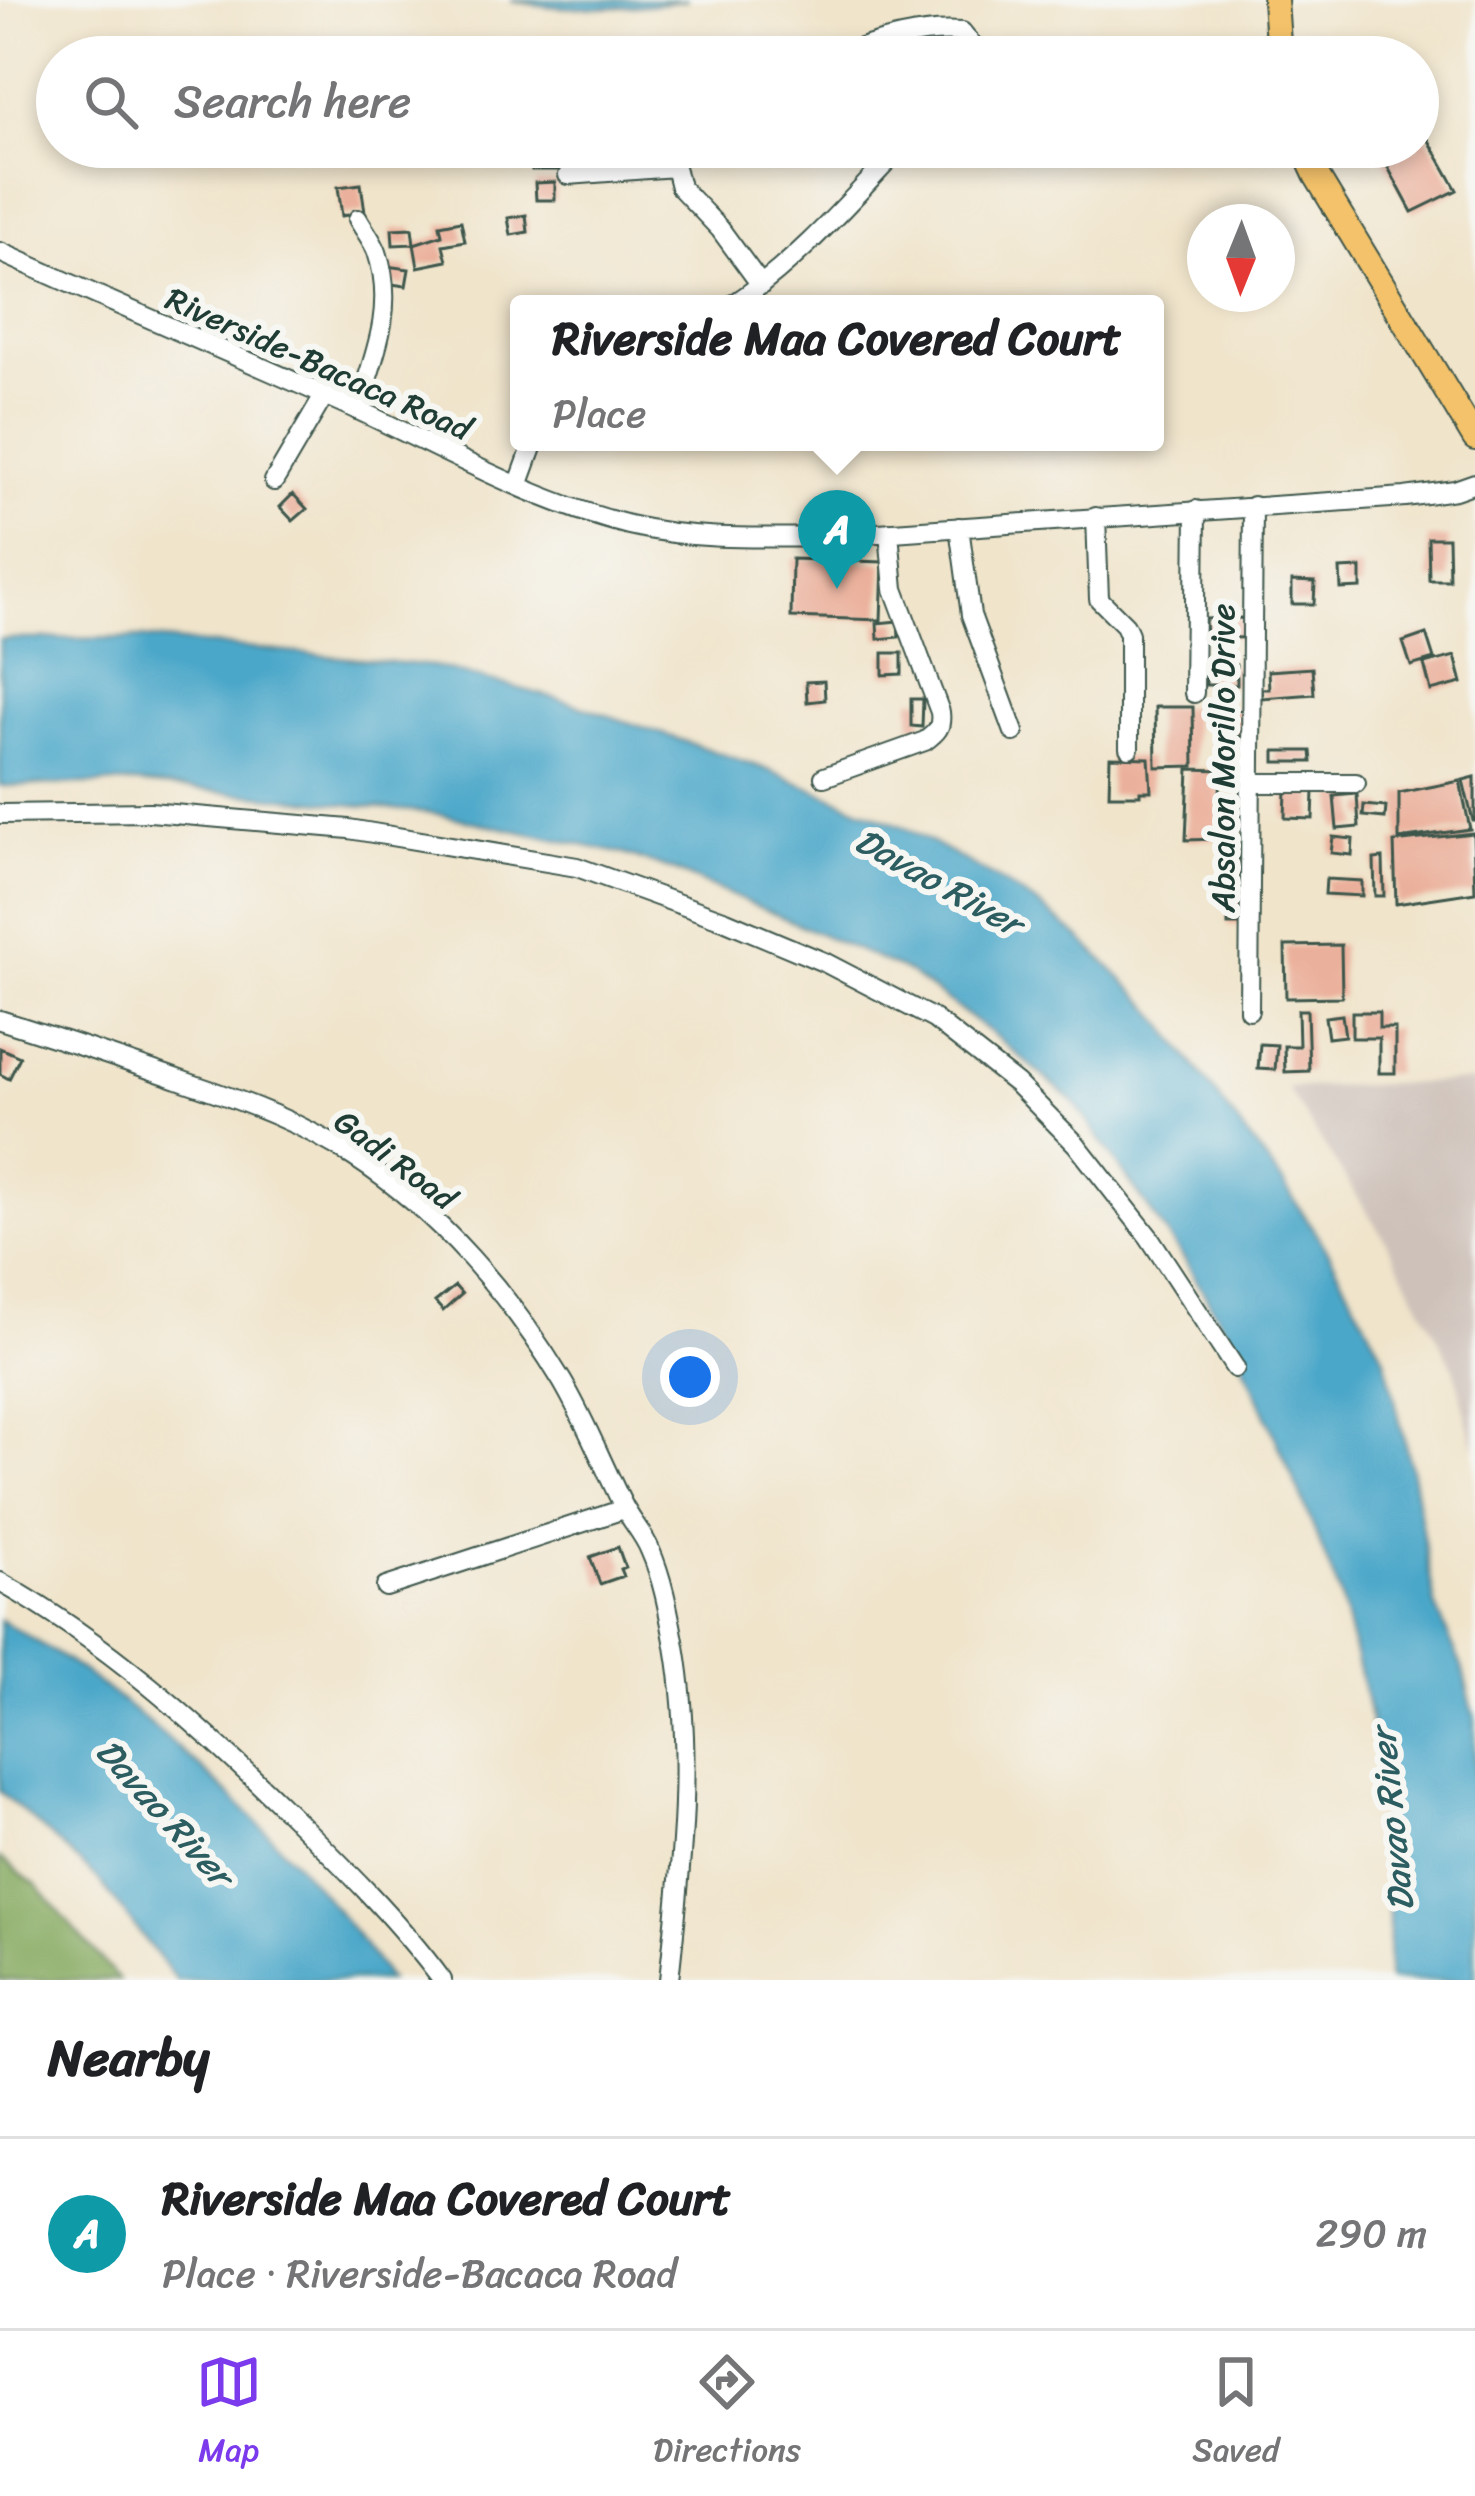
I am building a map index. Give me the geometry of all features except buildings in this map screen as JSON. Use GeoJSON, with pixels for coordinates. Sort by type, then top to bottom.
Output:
{"type":"FeatureCollection","features":[{"type":"Feature","properties":{"kind":"main road"},"geometry":{"type":"LineString","coordinates":[[1275,0],[1278,36]]}},
{"type":"Feature","properties":{"kind":"main road"},"geometry":{"type":"LineString","coordinates":[[1313,168],[1475,438]]}},
{"type":"Feature","properties":{"kind":"street"},"geometry":{"type":"LineString","coordinates":[[911,36],[946,30],[965,36]]}},
{"type":"Feature","properties":{"kind":"street"},"geometry":{"type":"LineString","coordinates":[[568,176],[663,168]]}},
{"type":"Feature","properties":{"kind":"street"},"geometry":{"type":"LineString","coordinates":[[675,168],[680,187],[720,229],[761,285]]}},
{"type":"Feature","properties":{"kind":"street"},"geometry":{"type":"LineString","coordinates":[[747,295],[840,212],[881,168]]}},
{"type":"Feature","properties":{"kind":"street"},"geometry":{"type":"LineString","coordinates":[[357,410],[387,303],[376,252],[358,219]]}},
{"type":"Feature","properties":{"kind":"street","name":"Riverside-Bacaca Road"},"geometry":{"type":"LineString","coordinates":[[0,252],[518,486],[633,526],[681,534],[742,538],[889,532],[1405,497],[1475,483]]}},
{"type":"Feature","properties":{"kind":"street"},"geometry":{"type":"LineString","coordinates":[[274,481],[324,396]]}},
{"type":"Feature","properties":{"kind":"street"},"geometry":{"type":"LineString","coordinates":[[518,486],[531,451]]}},
{"type":"Feature","properties":{"kind":"street","name":"Absalon Morillo Drive"},"geometry":{"type":"LineString","coordinates":[[1249,1010],[1253,506]]}},
{"type":"Feature","properties":{"kind":"street"},"geometry":{"type":"LineString","coordinates":[[1194,693],[1196,510]]}},
{"type":"Feature","properties":{"kind":"street"},"geometry":{"type":"LineString","coordinates":[[1096,517],[1099,599],[1129,634],[1130,748]]}},
{"type":"Feature","properties":{"kind":"street"},"geometry":{"type":"LineString","coordinates":[[959,527],[971,615],[1014,732]]}},
{"type":"Feature","properties":{"kind":"street"},"geometry":{"type":"LineString","coordinates":[[824,777],[925,741],[941,723],[894,589],[889,532]]}},
{"type":"Feature","properties":{"kind":"street"},"geometry":{"type":"LineString","coordinates":[[1252,783],[1356,783]]}},
{"type":"Feature","properties":{"kind":"street"},"geometry":{"type":"LineString","coordinates":[[0,814],[150,812],[349,829],[578,866],[826,963],[934,1019],[1017,1084],[1076,1144],[1149,1237],[1235,1368]]}},
{"type":"Feature","properties":{"kind":"street","name":"Gadi Road"},"geometry":{"type":"LineString","coordinates":[[0,1020],[183,1080],[295,1123],[355,1157],[410,1199],[460,1247],[533,1338],[651,1551],[662,1585],[686,1750],[670,1980]]}},
{"type":"Feature","properties":{"kind":"street"},"geometry":{"type":"LineString","coordinates":[[386,1587],[624,1509]]}},
{"type":"Feature","properties":{"kind":"street"},"geometry":{"type":"LineString","coordinates":[[0,1582],[131,1670],[236,1761],[345,1868],[442,1980]]}},
{"type":"Feature","properties":{"kind":"shaded area"},"geometry":{"type":"Polygon","coordinates":[[[1475,1081],[1475,1450],[1454,1368],[1386,1241],[1287,1088],[1475,1081]]]}},
{"type":"Feature","properties":{"kind":"green space"},"geometry":{"type":"Polygon","coordinates":[[[0,1858],[36,1885],[119,1980],[0,1980],[0,1858]]]}},
{"type":"Feature","properties":{"kind":"water"},"geometry":{"type":"Polygon","coordinates":[[[511,0],[688,0],[599,8],[511,0]]]}},
{"type":"Feature","properties":{"kind":"water","name":"Davao River"},"geometry":{"type":"Polygon","coordinates":[[[141,638],[433,666],[563,700],[763,768],[904,827],[995,878],[1078,936],[1149,1005],[1283,1183],[1329,1253],[1385,1358],[1413,1477],[1435,1605],[1462,1667],[1475,1720],[1475,1980],[1388,1980],[1385,1831],[1376,1748],[1339,1592],[1237,1349],[1184,1259],[1074,1102],[908,972],[673,870],[624,854],[433,813],[133,783],[0,786],[0,639],[141,638]]]}},
{"type":"Feature","properties":{"kind":"water","name":"Davao River"},"geometry":{"type":"Polygon","coordinates":[[[0,1620],[86,1674],[210,1776],[325,1896],[389,1980],[176,1980],[97,1878],[0,1791],[0,1620]]]}},
{"type":"Feature","properties":{"kind":"place","name":"Riverside Maa Covered Court"},"geometry":{"type":"Point","coordinates":[837,589]}}]}
